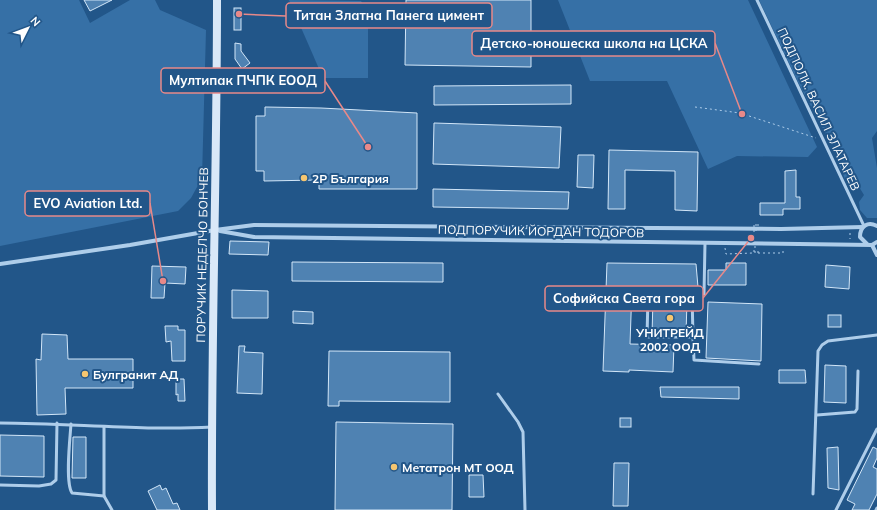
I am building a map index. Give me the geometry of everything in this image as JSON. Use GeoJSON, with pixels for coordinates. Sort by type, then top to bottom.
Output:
{"type":"FeatureCollection","features":[{"type":"Feature","properties":{"kind":"street","name":"ПОРУЧИК НЕДЕЛЧО БОНЧЕВ"},"geometry":{"type":"LineString","coordinates":[[212,510],[212,336],[215,230],[217,0]]}},
{"type":"Feature","properties":{"kind":"street","name":"ПОДПОРУЧИК ЙОРДАН ТОДОРОВ"},"geometry":{"type":"LineString","coordinates":[[0,264],[254,225],[755,229],[850,227],[869,224],[877,226]]}},
{"type":"Feature","properties":{"kind":"street"},"geometry":{"type":"LineString","coordinates":[[863,226],[860,237],[867,244]]}},
{"type":"Feature","properties":{"kind":"street","name":"ПОДПОРУЧИК ЙОРДАН ТОДОРОВ"},"geometry":{"type":"LineString","coordinates":[[215,230],[254,237],[872,245]]}},
{"type":"Feature","properties":{"kind":"street"},"geometry":{"type":"LineString","coordinates":[[877,242],[872,245],[877,255]]}},
{"type":"Feature","properties":{"kind":"lane","name":"ПОДПОЛК. ВАСИЛ ЗЛАТАРЕВ"},"geometry":{"type":"LineString","coordinates":[[757,0],[863,226]]}},
{"type":"Feature","properties":{"kind":"lane"},"geometry":{"type":"LineString","coordinates":[[693,337],[647,337],[648,296],[704,294],[705,243]]}},
{"type":"Feature","properties":{"kind":"lane"},"geometry":{"type":"LineString","coordinates":[[692,294],[694,360],[759,364]]}},
{"type":"Feature","properties":{"kind":"lane"},"geometry":{"type":"LineString","coordinates":[[814,494],[818,351],[822,345],[828,341],[877,335]]}},
{"type":"Feature","properties":{"kind":"lane"},"geometry":{"type":"LineString","coordinates":[[817,415],[855,412],[857,409],[858,371]]}},
{"type":"Feature","properties":{"kind":"lane"},"geometry":{"type":"LineString","coordinates":[[498,394],[518,422],[522,432],[525,510]]}},
{"type":"Feature","properties":{"kind":"lane"},"geometry":{"type":"LineString","coordinates":[[0,422],[104,426],[212,427]]}},
{"type":"Feature","properties":{"kind":"lane"},"geometry":{"type":"LineString","coordinates":[[0,485],[39,486],[51,484],[56,480],[57,423]]}},
{"type":"Feature","properties":{"kind":"lane"},"geometry":{"type":"LineString","coordinates":[[71,424],[69,466],[70,489],[72,493],[104,496]]}},
{"type":"Feature","properties":{"kind":"lane"},"geometry":{"type":"LineString","coordinates":[[104,426],[104,496],[112,510]]}},
{"type":"Feature","properties":{"kind":"lane"},"geometry":{"type":"LineString","coordinates":[[836,510],[877,429]]}},
{"type":"Feature","properties":{"kind":"path"},"geometry":{"type":"LineString","coordinates":[[695,106],[740,113],[824,141]]}},
{"type":"Feature","properties":{"kind":"path"},"geometry":{"type":"LineString","coordinates":[[755,253],[755,229],[757,224]]}},
{"type":"Feature","properties":{"kind":"path"},"geometry":{"type":"LineString","coordinates":[[850,227],[851,244]]}},
{"type":"Feature","properties":{"kind":"path"},"geometry":{"type":"LineString","coordinates":[[726,254],[753,253],[753,251],[755,251]]}},
{"type":"Feature","properties":{"kind":"path"},"geometry":{"type":"LineString","coordinates":[[755,251],[758,251],[758,253],[782,253]]}},
{"type":"Feature","properties":{"kind":"shaded area"},"geometry":{"type":"Polygon","coordinates":[[[0,0],[79,0],[90,23],[130,0],[155,0],[160,10],[206,30],[202,178],[191,198],[178,211],[0,246],[0,0]]]}},
{"type":"Feature","properties":{"kind":"shaded area"},"geometry":{"type":"Polygon","coordinates":[[[289,0],[361,1],[368,11],[368,78],[323,78],[289,0]]]}},
{"type":"Feature","properties":{"kind":"shaded area"},"geometry":{"type":"Polygon","coordinates":[[[558,0],[748,0],[817,147],[808,157],[737,156],[708,169],[667,81],[590,81],[558,0]]]}},
{"type":"Feature","properties":{"kind":"shaded area"},"geometry":{"type":"Polygon","coordinates":[[[759,0],[877,0],[877,131],[872,138],[877,168],[877,218],[867,218],[860,210],[859,202],[864,195],[856,182],[847,184],[838,162],[839,157],[833,142],[828,138],[799,84],[759,0]]]}},
{"type":"Feature","properties":{"kind":"building"},"geometry":{"type":"Polygon","coordinates":[[[84,0],[112,0],[90,11],[84,0]]]}},
{"type":"Feature","properties":{"kind":"building"},"geometry":{"type":"Polygon","coordinates":[[[406,0],[531,0],[531,67],[405,65],[406,0]]]}},
{"type":"Feature","properties":{"kind":"building"},"geometry":{"type":"Polygon","coordinates":[[[234,8],[241,8],[241,30],[234,30],[234,8]]]}},
{"type":"Feature","properties":{"kind":"building"},"geometry":{"type":"Polygon","coordinates":[[[235,43],[241,44],[241,51],[250,63],[242,69],[235,59],[235,43]]]}},
{"type":"Feature","properties":{"kind":"building"},"geometry":{"type":"Polygon","coordinates":[[[571,85],[571,104],[434,105],[434,86],[571,85]]]}},
{"type":"Feature","properties":{"kind":"building"},"geometry":{"type":"Polygon","coordinates":[[[265,107],[321,108],[417,113],[417,189],[319,189],[319,180],[264,181],[264,171],[256,171],[256,116],[265,116],[265,107]]]}},
{"type":"Feature","properties":{"kind":"building"},"geometry":{"type":"Polygon","coordinates":[[[434,123],[561,127],[559,168],[433,164],[434,123]]]}},
{"type":"Feature","properties":{"kind":"building"},"geometry":{"type":"Polygon","coordinates":[[[609,150],[698,152],[697,211],[675,210],[675,171],[625,170],[625,209],[608,209],[609,150]]]}},
{"type":"Feature","properties":{"kind":"building"},"geometry":{"type":"Polygon","coordinates":[[[578,155],[594,155],[593,188],[577,187],[578,155]]]}},
{"type":"Feature","properties":{"kind":"building"},"geometry":{"type":"Polygon","coordinates":[[[796,170],[796,197],[800,197],[800,209],[783,209],[783,215],[760,215],[760,203],[785,203],[785,171],[796,170]]]}},
{"type":"Feature","properties":{"kind":"building"},"geometry":{"type":"Polygon","coordinates":[[[433,189],[569,192],[568,209],[433,207],[433,189]]]}},
{"type":"Feature","properties":{"kind":"building"},"geometry":{"type":"Polygon","coordinates":[[[230,241],[269,242],[268,255],[229,254],[230,241]]]}},
{"type":"Feature","properties":{"kind":"building"},"geometry":{"type":"Polygon","coordinates":[[[292,262],[443,263],[443,282],[292,281],[292,262]]]}},
{"type":"Feature","properties":{"kind":"building"},"geometry":{"type":"Polygon","coordinates":[[[607,263],[696,264],[698,287],[632,287],[630,344],[674,345],[673,372],[629,370],[629,372],[603,371],[607,263]]]}},
{"type":"Feature","properties":{"kind":"building"},"geometry":{"type":"Polygon","coordinates":[[[726,263],[746,263],[746,285],[708,285],[708,270],[726,270],[726,263]]]}},
{"type":"Feature","properties":{"kind":"building"},"geometry":{"type":"Polygon","coordinates":[[[826,265],[850,267],[849,289],[825,287],[826,265]]]}},
{"type":"Feature","properties":{"kind":"building"},"geometry":{"type":"Polygon","coordinates":[[[152,266],[186,267],[185,284],[165,283],[164,298],[151,298],[152,266]]]}},
{"type":"Feature","properties":{"kind":"building"},"geometry":{"type":"Polygon","coordinates":[[[232,290],[268,291],[268,318],[232,318],[232,290]]]}},
{"type":"Feature","properties":{"kind":"building","name":"УНИТРЕЙД 2002 ООД"},"geometry":{"type":"Polygon","coordinates":[[[653,300],[687,301],[686,334],[652,334],[653,300]]]}},
{"type":"Feature","properties":{"kind":"building"},"geometry":{"type":"Polygon","coordinates":[[[708,302],[762,304],[761,361],[706,358],[708,302]]]}},
{"type":"Feature","properties":{"kind":"building"},"geometry":{"type":"Polygon","coordinates":[[[293,311],[313,312],[313,324],[293,323],[293,311]]]}},
{"type":"Feature","properties":{"kind":"building"},"geometry":{"type":"Polygon","coordinates":[[[828,315],[841,315],[841,327],[828,327],[828,315]]]}},
{"type":"Feature","properties":{"kind":"building"},"geometry":{"type":"Polygon","coordinates":[[[165,326],[178,326],[178,330],[185,330],[185,361],[172,361],[171,341],[166,342],[165,326]]]}},
{"type":"Feature","properties":{"kind":"building","name":"Булгранит АД"},"geometry":{"type":"Polygon","coordinates":[[[42,334],[67,335],[68,359],[133,359],[133,388],[65,388],[66,414],[37,415],[36,359],[41,360],[42,334]]]}},
{"type":"Feature","properties":{"kind":"building"},"geometry":{"type":"Polygon","coordinates":[[[239,346],[245,346],[244,352],[263,353],[262,394],[237,393],[239,346]]]}},
{"type":"Feature","properties":{"kind":"building"},"geometry":{"type":"Polygon","coordinates":[[[329,351],[450,352],[450,402],[339,401],[339,406],[328,406],[329,351]]]}},
{"type":"Feature","properties":{"kind":"building"},"geometry":{"type":"Polygon","coordinates":[[[825,365],[846,366],[846,403],[824,402],[825,365]]]}},
{"type":"Feature","properties":{"kind":"building"},"geometry":{"type":"Polygon","coordinates":[[[779,370],[805,370],[806,383],[779,383],[779,370]]]}},
{"type":"Feature","properties":{"kind":"building"},"geometry":{"type":"Polygon","coordinates":[[[176,379],[184,379],[185,401],[178,401],[178,394],[176,395],[176,379]]]}},
{"type":"Feature","properties":{"kind":"building"},"geometry":{"type":"Polygon","coordinates":[[[660,387],[739,387],[739,399],[661,397],[660,387]]]}},
{"type":"Feature","properties":{"kind":"building"},"geometry":{"type":"Polygon","coordinates":[[[620,418],[631,418],[631,427],[620,427],[620,418]]]}},
{"type":"Feature","properties":{"kind":"building","name":"Метатрон МТ ООД"},"geometry":{"type":"Polygon","coordinates":[[[336,422],[453,424],[452,510],[335,510],[336,422]]]}},
{"type":"Feature","properties":{"kind":"building"},"geometry":{"type":"Polygon","coordinates":[[[0,435],[44,436],[44,477],[0,476],[0,435]]]}},
{"type":"Feature","properties":{"kind":"building"},"geometry":{"type":"Polygon","coordinates":[[[73,437],[86,437],[86,478],[72,478],[73,437]]]}},
{"type":"Feature","properties":{"kind":"building"},"geometry":{"type":"Polygon","coordinates":[[[838,447],[839,490],[828,488],[827,448],[838,447]]]}},
{"type":"Feature","properties":{"kind":"building"},"geometry":{"type":"Polygon","coordinates":[[[873,447],[877,449],[877,458],[873,467],[877,469],[877,494],[869,510],[852,510],[855,504],[847,500],[873,447]]]}},
{"type":"Feature","properties":{"kind":"building"},"geometry":{"type":"Polygon","coordinates":[[[614,463],[629,463],[628,506],[613,506],[614,463]]]}},
{"type":"Feature","properties":{"kind":"building"},"geometry":{"type":"Polygon","coordinates":[[[469,475],[483,475],[484,497],[469,497],[469,475]]]}},
{"type":"Feature","properties":{"kind":"building"},"geometry":{"type":"Polygon","coordinates":[[[160,485],[162,490],[166,488],[173,504],[177,503],[180,510],[157,510],[148,491],[160,485]]]}},
{"type":"Feature","properties":{"kind":"place","name":"Титан Златна Панега цимент"},"geometry":{"type":"Point","coordinates":[239,14]}},
{"type":"Feature","properties":{"kind":"place","name":"Детско-юношеска школа на ЦСКА"},"geometry":{"type":"Point","coordinates":[742,114]}},
{"type":"Feature","properties":{"kind":"place","name":"Мултипак ПЧПК ЕООД"},"geometry":{"type":"Point","coordinates":[368,147]}},
{"type":"Feature","properties":{"kind":"place","name":"2Р България"},"geometry":{"type":"Point","coordinates":[304,178]}},
{"type":"Feature","properties":{"kind":"place","name":"Софийска Света гора"},"geometry":{"type":"Point","coordinates":[751,238]}},
{"type":"Feature","properties":{"kind":"place","name":"EVO Aviation Ltd."},"geometry":{"type":"Point","coordinates":[163,281]}},
{"type":"Feature","properties":{"kind":"place","name":"УНИТРЕЙД 2002 ООД"},"geometry":{"type":"Point","coordinates":[670,318]}},
{"type":"Feature","properties":{"kind":"place","name":"Булгранит АД"},"geometry":{"type":"Point","coordinates":[85,374]}},
{"type":"Feature","properties":{"kind":"place","name":"Метатрон МТ ООД"},"geometry":{"type":"Point","coordinates":[394,467]}}]}
